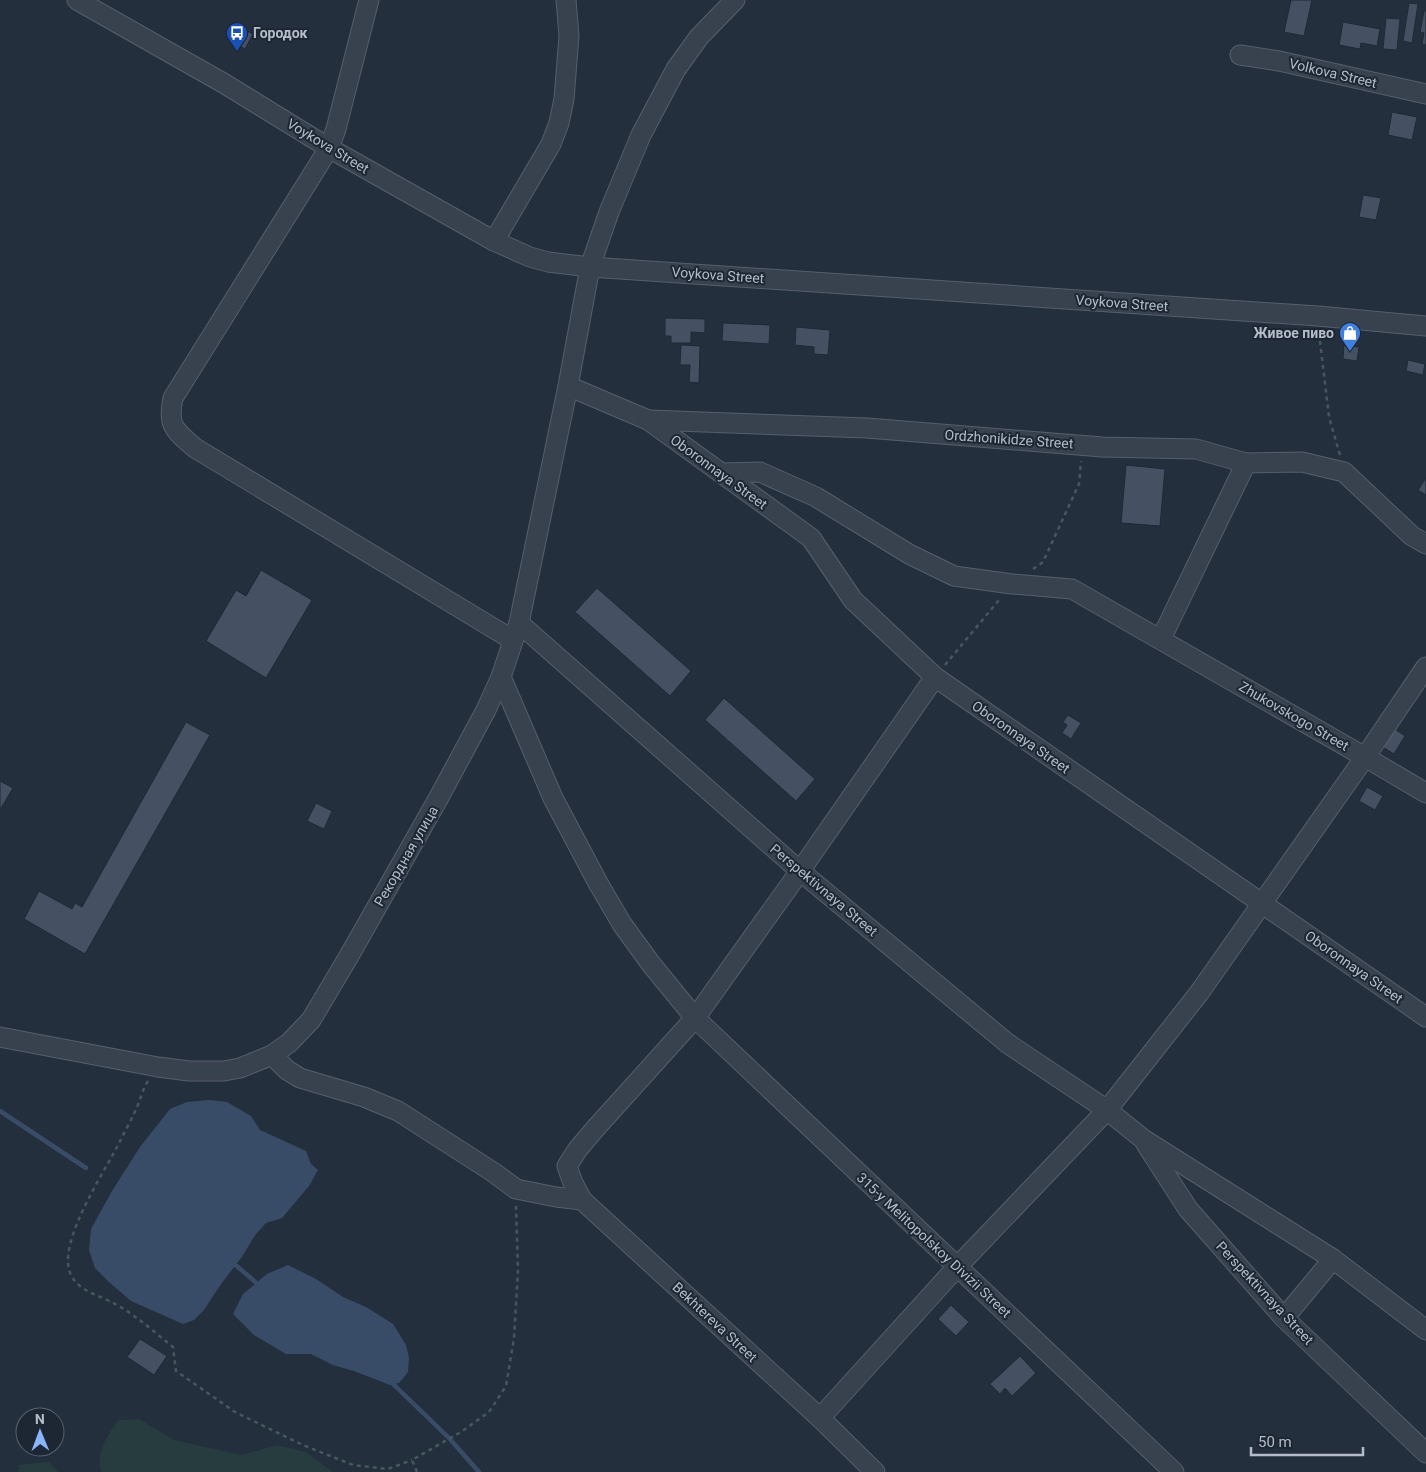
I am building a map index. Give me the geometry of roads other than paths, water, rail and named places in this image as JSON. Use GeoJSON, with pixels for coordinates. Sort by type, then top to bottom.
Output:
{"type":"FeatureCollection","features":[{"type":"Feature","properties":{"kind":"street","name":"Voykova Street"},"geometry":{"type":"LineString","coordinates":[[77,0],[226,84],[328,148],[494,241],[530,257],[548,262],[590,267],[1318,316],[1426,326]]}},
{"type":"Feature","properties":{"kind":"street","name":"Perspektivnaya Street"},"geometry":{"type":"LineString","coordinates":[[369,0],[336,129],[328,148],[173,398],[170,414],[175,430],[195,448],[516,631],[1007,1043],[1107,1110],[1143,1139],[1333,1259],[1426,1330]]}},
{"type":"Feature","properties":{"kind":"street"},"geometry":{"type":"LineString","coordinates":[[494,241],[551,144],[559,123],[564,99],[569,36],[566,0]]}},
{"type":"Feature","properties":{"kind":"street","name":"Рекордная улица"},"geometry":{"type":"LineString","coordinates":[[0,1037],[158,1068],[189,1071],[224,1071],[240,1068],[272,1055],[289,1043],[310,1020],[354,948],[438,799],[486,710],[501,677],[516,631],[568,386],[590,267],[641,135],[676,69],[699,37],[735,0]]}},
{"type":"Feature","properties":{"kind":"street","name":"Volkova Street"},"geometry":{"type":"LineString","coordinates":[[1240,55],[1279,61],[1426,94]]}},
{"type":"Feature","properties":{"kind":"street","name":"Ordzhonikidze Street"},"geometry":{"type":"LineString","coordinates":[[568,386],[648,420],[867,428],[1102,446],[1196,449],[1246,463],[1302,462],[1344,472],[1412,536],[1426,544]]}},
{"type":"Feature","properties":{"kind":"street","name":"Oboronnaya Street"},"geometry":{"type":"LineString","coordinates":[[648,420],[811,538],[853,600],[935,678],[1426,1017]]}},
{"type":"Feature","properties":{"kind":"street"},"geometry":{"type":"LineString","coordinates":[[1160,639],[1246,463]]}},
{"type":"Feature","properties":{"kind":"street","name":"Zhukovskogo Street"},"geometry":{"type":"LineString","coordinates":[[721,473],[760,472],[816,497],[909,554],[954,576],[1072,590],[1426,793]]}},
{"type":"Feature","properties":{"kind":"street"},"geometry":{"type":"LineString","coordinates":[[820,1418],[957,1267],[1107,1110],[1199,992],[1366,757],[1426,667]]}},
{"type":"Feature","properties":{"kind":"street","name":"315-y Melitopolskoy Divizii Street"},"geometry":{"type":"LineString","coordinates":[[501,677],[553,798],[598,883],[622,924],[651,964],[695,1018],[1174,1472]]}},
{"type":"Feature","properties":{"kind":"street"},"geometry":{"type":"LineString","coordinates":[[695,1018],[935,678]]}},
{"type":"Feature","properties":{"kind":"street","name":"Bekhtereva Street"},"geometry":{"type":"LineString","coordinates":[[695,1018],[578,1149],[567,1166],[573,1183],[582,1200],[820,1418],[875,1472]]}},
{"type":"Feature","properties":{"kind":"street"},"geometry":{"type":"LineString","coordinates":[[272,1055],[287,1070],[300,1078],[364,1097],[398,1112],[494,1172],[516,1189],[582,1200]]}},
{"type":"Feature","properties":{"kind":"street","name":"Perspektivnaya Street"},"geometry":{"type":"LineString","coordinates":[[1143,1139],[1188,1209],[1284,1318],[1426,1453]]}},
{"type":"Feature","properties":{"kind":"street"},"geometry":{"type":"LineString","coordinates":[[1284,1318],[1333,1259]]}},
{"type":"Feature","properties":{"kind":"water"},"geometry":{"type":"Polygon","coordinates":[[[210,1100],[227,1102],[251,1116],[260,1130],[306,1151],[311,1164],[318,1170],[309,1186],[282,1218],[266,1223],[256,1234],[204,1310],[194,1320],[183,1324],[131,1301],[95,1268],[89,1250],[91,1229],[140,1147],[170,1109],[187,1102],[210,1100]]]}},
{"type":"Feature","properties":{"kind":"water"},"geometry":{"type":"Polygon","coordinates":[[[288,1265],[316,1279],[343,1297],[366,1307],[393,1324],[406,1345],[409,1358],[408,1372],[399,1383],[390,1385],[333,1365],[311,1354],[286,1354],[254,1335],[233,1314],[243,1294],[267,1274],[288,1265]]]}},
{"type":"Feature","properties":{"kind":"waterway"},"geometry":{"type":"LineString","coordinates":[[0,1111],[86,1168]]}},
{"type":"Feature","properties":{"kind":"waterway"},"geometry":{"type":"LineString","coordinates":[[232,1262],[260,1286]]}},
{"type":"Feature","properties":{"kind":"waterway"},"geometry":{"type":"LineString","coordinates":[[391,1382],[449,1438],[479,1472]]}},
{"type":"Feature","properties":{"kind":"place","name":"Городок"},"geometry":{"type":"Point","coordinates":[237,52]}},
{"type":"Feature","properties":{"kind":"place","name":"Живое пиво"},"geometry":{"type":"Point","coordinates":[1350,352]}}]}
